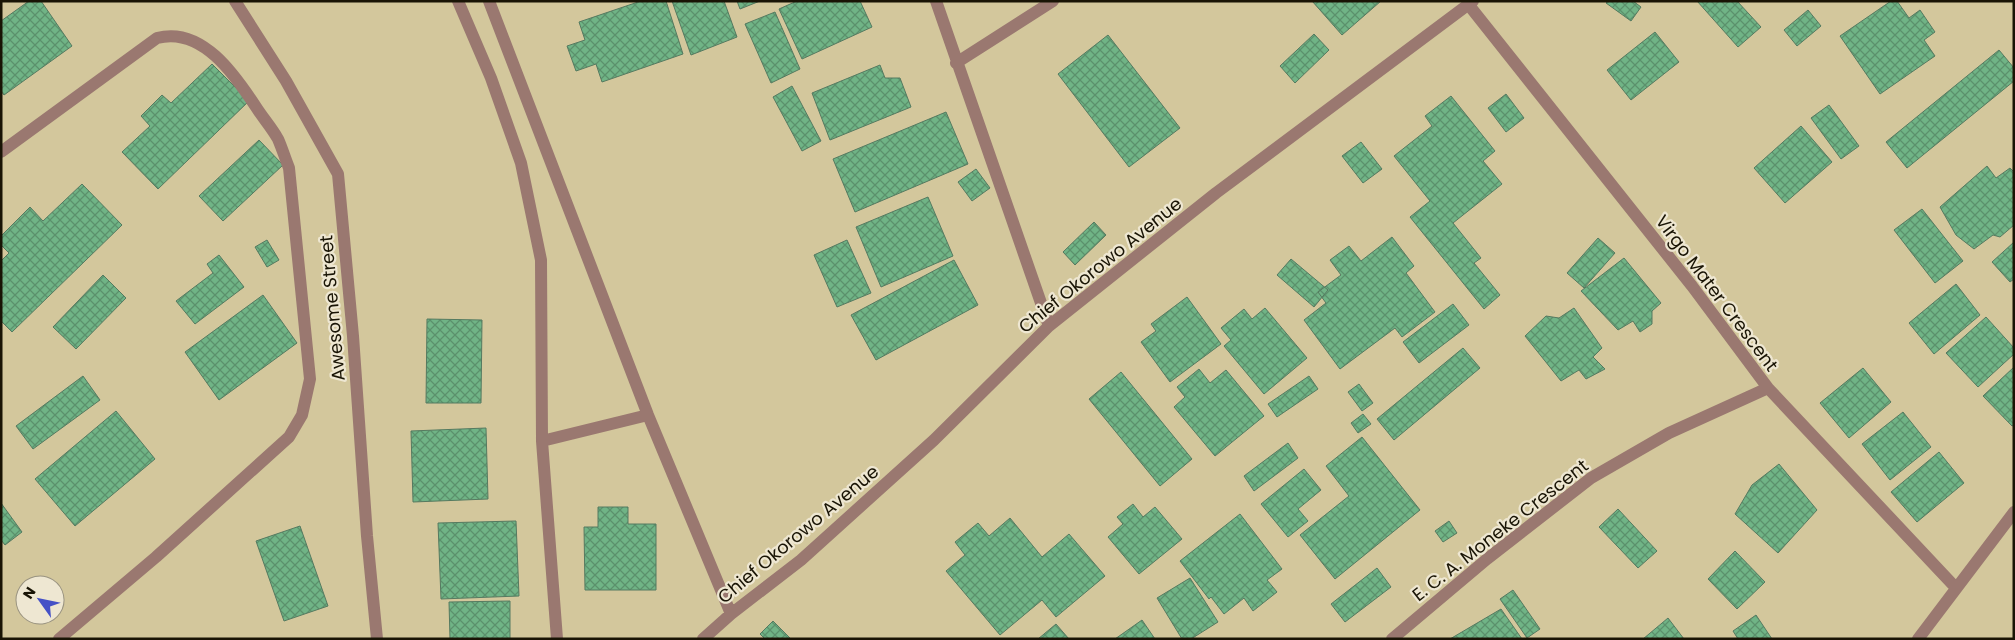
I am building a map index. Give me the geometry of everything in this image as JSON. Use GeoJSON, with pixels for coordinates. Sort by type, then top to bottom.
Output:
{"type":"FeatureCollection","features":[{"type":"Feature","properties":{"kind":"street","name":"Awesome Street"},"geometry":{"type":"LineString","coordinates":[[235,1],[286,81],[338,174],[377,639]]}},
{"type":"Feature","properties":{"kind":"street"},"geometry":{"type":"LineString","coordinates":[[458,1],[492,78],[521,163],[541,260],[542,441],[557,639]]}},
{"type":"Feature","properties":{"kind":"street"},"geometry":{"type":"LineString","coordinates":[[489,1],[648,415],[731,614]]}},
{"type":"Feature","properties":{"kind":"street"},"geometry":{"type":"LineString","coordinates":[[936,1],[1049,326]]}},
{"type":"Feature","properties":{"kind":"street"},"geometry":{"type":"LineString","coordinates":[[956,63],[1053,1]]}},
{"type":"Feature","properties":{"kind":"street","name":"Chief Okorowo Avenue"},"geometry":{"type":"LineString","coordinates":[[703,639],[731,614],[801,560],[926,447],[1049,326],[1216,193],[1470,3]]}},
{"type":"Feature","properties":{"kind":"street","name":"Virgo Mater Crescent"},"geometry":{"type":"LineString","coordinates":[[1470,3],[1692,286],[1768,388],[1956,588]]}},
{"type":"Feature","properties":{"kind":"street"},"geometry":{"type":"LineString","coordinates":[[1,152],[157,38],[170,34],[183,36],[200,44],[214,55],[237,79],[278,138],[289,168],[310,379],[302,415],[289,437],[156,557],[59,639]]}},
{"type":"Feature","properties":{"kind":"street","name":"E. C. A. Moneke Crescent"},"geometry":{"type":"LineString","coordinates":[[1392,639],[1486,559],[1591,478],[1669,433],[1768,388]]}},
{"type":"Feature","properties":{"kind":"street"},"geometry":{"type":"LineString","coordinates":[[542,441],[648,415]]}},
{"type":"Feature","properties":{"kind":"street"},"geometry":{"type":"LineString","coordinates":[[1918,639],[2014,512]]}},
{"type":"Feature","properties":{"kind":"building"},"geometry":{"type":"Polygon","coordinates":[[[29,1],[41,1],[72,46],[4,95],[1,91],[1,21],[29,1]]]}},
{"type":"Feature","properties":{"kind":"building"},"geometry":{"type":"Polygon","coordinates":[[[641,1],[666,1],[683,54],[602,82],[596,64],[576,71],[567,46],[585,40],[579,22],[641,1]]]}},
{"type":"Feature","properties":{"kind":"building"},"geometry":{"type":"Polygon","coordinates":[[[672,1],[724,1],[737,37],[691,55],[672,1]]]}},
{"type":"Feature","properties":{"kind":"building"},"geometry":{"type":"Polygon","coordinates":[[[737,1],[760,1],[740,9],[737,1]]]}},
{"type":"Feature","properties":{"kind":"building"},"geometry":{"type":"Polygon","coordinates":[[[797,1],[860,1],[872,27],[802,59],[779,9],[797,1]]]}},
{"type":"Feature","properties":{"kind":"building"},"geometry":{"type":"Polygon","coordinates":[[[1312,1],[1381,1],[1342,35],[1312,1]]]}},
{"type":"Feature","properties":{"kind":"building"},"geometry":{"type":"Polygon","coordinates":[[[1608,1],[1633,1],[1641,7],[1631,21],[1606,3],[1608,1]]]}},
{"type":"Feature","properties":{"kind":"building"},"geometry":{"type":"Polygon","coordinates":[[[1697,1],[1737,1],[1761,27],[1738,47],[1697,1]]]}},
{"type":"Feature","properties":{"kind":"building"},"geometry":{"type":"Polygon","coordinates":[[[1891,1],[1897,1],[1909,18],[1920,10],[1935,32],[1924,40],[1935,56],[1880,94],[1840,36],[1891,1]]]}},
{"type":"Feature","properties":{"kind":"building"},"geometry":{"type":"Polygon","coordinates":[[[1808,10],[1821,26],[1797,46],[1784,30],[1808,10]]]}},
{"type":"Feature","properties":{"kind":"building"},"geometry":{"type":"Polygon","coordinates":[[[775,12],[800,69],[771,83],[745,24],[775,12]]]}},
{"type":"Feature","properties":{"kind":"building"},"geometry":{"type":"Polygon","coordinates":[[[1655,32],[1679,62],[1631,100],[1607,70],[1655,32]]]}},
{"type":"Feature","properties":{"kind":"building"},"geometry":{"type":"Polygon","coordinates":[[[1314,34],[1329,50],[1295,83],[1280,66],[1314,34]]]}},
{"type":"Feature","properties":{"kind":"building"},"geometry":{"type":"Polygon","coordinates":[[[1108,35],[1180,128],[1129,167],[1058,74],[1108,35]]]}},
{"type":"Feature","properties":{"kind":"building"},"geometry":{"type":"Polygon","coordinates":[[[1999,50],[2014,68],[2014,81],[1907,168],[1886,142],[1999,50]]]}},
{"type":"Feature","properties":{"kind":"building"},"geometry":{"type":"Polygon","coordinates":[[[212,64],[249,101],[158,189],[122,152],[150,126],[141,116],[162,95],[171,103],[212,64]]]}},
{"type":"Feature","properties":{"kind":"building"},"geometry":{"type":"Polygon","coordinates":[[[880,65],[885,78],[900,78],[911,107],[830,140],[812,93],[880,65]]]}},
{"type":"Feature","properties":{"kind":"building"},"geometry":{"type":"Polygon","coordinates":[[[792,86],[821,141],[802,151],[773,97],[792,86]]]}},
{"type":"Feature","properties":{"kind":"building"},"geometry":{"type":"Polygon","coordinates":[[[1506,94],[1524,118],[1506,132],[1488,108],[1506,94]]]}},
{"type":"Feature","properties":{"kind":"building"},"geometry":{"type":"Polygon","coordinates":[[[1451,96],[1495,151],[1483,161],[1502,184],[1453,223],[1481,258],[1474,263],[1500,295],[1484,309],[1410,217],[1430,201],[1394,156],[1432,126],[1425,116],[1451,96]]]}},
{"type":"Feature","properties":{"kind":"building"},"geometry":{"type":"Polygon","coordinates":[[[1829,105],[1859,146],[1841,159],[1811,118],[1829,105]]]}},
{"type":"Feature","properties":{"kind":"building"},"geometry":{"type":"Polygon","coordinates":[[[946,112],[968,164],[855,212],[833,159],[946,112]]]}},
{"type":"Feature","properties":{"kind":"building"},"geometry":{"type":"Polygon","coordinates":[[[1801,126],[1832,162],[1785,203],[1754,168],[1801,126]]]}},
{"type":"Feature","properties":{"kind":"building"},"geometry":{"type":"Polygon","coordinates":[[[259,140],[283,165],[223,221],[199,196],[259,140]]]}},
{"type":"Feature","properties":{"kind":"building"},"geometry":{"type":"Polygon","coordinates":[[[1361,142],[1382,169],[1363,183],[1342,156],[1361,142]]]}},
{"type":"Feature","properties":{"kind":"building"},"geometry":{"type":"Polygon","coordinates":[[[1987,166],[1996,178],[2010,168],[2014,172],[2014,225],[2000,237],[1993,235],[1974,249],[1956,235],[1940,207],[1987,166]]]}},
{"type":"Feature","properties":{"kind":"building"},"geometry":{"type":"Polygon","coordinates":[[[976,169],[990,188],[972,201],[958,182],[976,169]]]}},
{"type":"Feature","properties":{"kind":"building"},"geometry":{"type":"Polygon","coordinates":[[[82,184],[122,225],[12,332],[1,321],[1,261],[9,253],[1,245],[1,236],[30,207],[43,221],[82,184]]]}},
{"type":"Feature","properties":{"kind":"building"},"geometry":{"type":"Polygon","coordinates":[[[928,197],[953,256],[881,287],[856,227],[928,197]]]}},
{"type":"Feature","properties":{"kind":"building"},"geometry":{"type":"Polygon","coordinates":[[[1922,209],[1963,261],[1935,283],[1894,230],[1922,209]]]}},
{"type":"Feature","properties":{"kind":"building"},"geometry":{"type":"Polygon","coordinates":[[[1094,222],[1106,235],[1075,265],[1063,252],[1094,222]]]}},
{"type":"Feature","properties":{"kind":"building"},"geometry":{"type":"Polygon","coordinates":[[[1392,237],[1414,266],[1406,273],[1435,312],[1402,337],[1395,328],[1340,369],[1304,320],[1326,303],[1318,292],[1341,275],[1330,260],[1349,246],[1361,261],[1392,237]]]}},
{"type":"Feature","properties":{"kind":"building"},"geometry":{"type":"Polygon","coordinates":[[[1598,238],[1615,253],[1584,288],[1567,273],[1598,238]]]}},
{"type":"Feature","properties":{"kind":"building"},"geometry":{"type":"Polygon","coordinates":[[[267,240],[279,260],[267,267],[255,247],[267,240]]]}},
{"type":"Feature","properties":{"kind":"building"},"geometry":{"type":"Polygon","coordinates":[[[847,240],[871,293],[837,307],[814,255],[847,240]]]}},
{"type":"Feature","properties":{"kind":"building"},"geometry":{"type":"Polygon","coordinates":[[[2014,242],[2014,279],[2010,282],[1992,262],[2014,242]]]}},
{"type":"Feature","properties":{"kind":"building"},"geometry":{"type":"Polygon","coordinates":[[[219,255],[244,287],[195,324],[176,301],[213,273],[207,264],[219,255]]]}},
{"type":"Feature","properties":{"kind":"building"},"geometry":{"type":"Polygon","coordinates":[[[1624,258],[1661,303],[1652,311],[1652,324],[1640,332],[1633,321],[1618,330],[1581,291],[1624,258]]]}},
{"type":"Feature","properties":{"kind":"building"},"geometry":{"type":"Polygon","coordinates":[[[1291,259],[1328,290],[1314,307],[1277,275],[1291,259]]]}},
{"type":"Feature","properties":{"kind":"building"},"geometry":{"type":"Polygon","coordinates":[[[954,260],[978,305],[876,360],[851,315],[954,260]]]}},
{"type":"Feature","properties":{"kind":"building"},"geometry":{"type":"Polygon","coordinates":[[[103,275],[126,298],[76,349],[53,327],[103,275]]]}},
{"type":"Feature","properties":{"kind":"building"},"geometry":{"type":"Polygon","coordinates":[[[1956,284],[1980,315],[1934,354],[1909,323],[1956,284]]]}},
{"type":"Feature","properties":{"kind":"building"},"geometry":{"type":"Polygon","coordinates":[[[263,295],[297,343],[219,400],[185,352],[263,295]]]}},
{"type":"Feature","properties":{"kind":"building"},"geometry":{"type":"Polygon","coordinates":[[[1187,297],[1221,344],[1170,382],[1141,342],[1156,331],[1151,324],[1187,297]]]}},
{"type":"Feature","properties":{"kind":"building"},"geometry":{"type":"Polygon","coordinates":[[[1453,304],[1469,325],[1419,363],[1403,342],[1453,304]]]}},
{"type":"Feature","properties":{"kind":"building"},"geometry":{"type":"Polygon","coordinates":[[[1265,308],[1307,358],[1264,394],[1224,346],[1231,340],[1221,328],[1244,309],[1252,319],[1265,308]]]}},
{"type":"Feature","properties":{"kind":"building"},"geometry":{"type":"Polygon","coordinates":[[[1574,308],[1602,348],[1593,357],[1605,369],[1586,379],[1579,370],[1561,381],[1525,336],[1546,316],[1559,318],[1574,308]]]}},
{"type":"Feature","properties":{"kind":"building"},"geometry":{"type":"Polygon","coordinates":[[[1986,317],[2014,348],[2014,354],[1978,387],[1946,353],[1986,317]]]}},
{"type":"Feature","properties":{"kind":"building"},"geometry":{"type":"Polygon","coordinates":[[[427,319],[482,320],[481,403],[426,403],[427,319]]]}},
{"type":"Feature","properties":{"kind":"building"},"geometry":{"type":"Polygon","coordinates":[[[1463,348],[1480,368],[1394,440],[1377,419],[1463,348]]]}},
{"type":"Feature","properties":{"kind":"building"},"geometry":{"type":"Polygon","coordinates":[[[2014,367],[2014,425],[2012,426],[1983,396],[2014,367]]]}},
{"type":"Feature","properties":{"kind":"building"},"geometry":{"type":"Polygon","coordinates":[[[1863,368],[1891,402],[1849,438],[1820,403],[1863,368]]]}},
{"type":"Feature","properties":{"kind":"building"},"geometry":{"type":"Polygon","coordinates":[[[1199,369],[1210,383],[1226,370],[1264,416],[1215,456],[1174,407],[1185,397],[1177,387],[1199,369]]]}},
{"type":"Feature","properties":{"kind":"building"},"geometry":{"type":"Polygon","coordinates":[[[1121,372],[1192,459],[1160,486],[1089,399],[1121,372]]]}},
{"type":"Feature","properties":{"kind":"building"},"geometry":{"type":"Polygon","coordinates":[[[83,376],[100,400],[33,449],[16,426],[83,376]]]}},
{"type":"Feature","properties":{"kind":"building"},"geometry":{"type":"Polygon","coordinates":[[[1309,376],[1318,389],[1277,417],[1268,404],[1309,376]]]}},
{"type":"Feature","properties":{"kind":"building"},"geometry":{"type":"Polygon","coordinates":[[[1359,384],[1373,403],[1362,411],[1348,392],[1359,384]]]}},
{"type":"Feature","properties":{"kind":"building"},"geometry":{"type":"Polygon","coordinates":[[[116,411],[155,459],[75,526],[35,479],[116,411]]]}},
{"type":"Feature","properties":{"kind":"building"},"geometry":{"type":"Polygon","coordinates":[[[1903,412],[1931,447],[1890,480],[1862,444],[1903,412]]]}},
{"type":"Feature","properties":{"kind":"building"},"geometry":{"type":"Polygon","coordinates":[[[1363,414],[1371,424],[1358,433],[1351,423],[1363,414]]]}},
{"type":"Feature","properties":{"kind":"building"},"geometry":{"type":"Polygon","coordinates":[[[486,428],[488,499],[413,502],[411,431],[486,428]]]}},
{"type":"Feature","properties":{"kind":"building"},"geometry":{"type":"Polygon","coordinates":[[[1362,437],[1420,510],[1335,579],[1300,535],[1349,496],[1326,466],[1362,437]]]}},
{"type":"Feature","properties":{"kind":"building"},"geometry":{"type":"Polygon","coordinates":[[[1288,443],[1298,458],[1254,491],[1244,476],[1288,443]]]}},
{"type":"Feature","properties":{"kind":"building"},"geometry":{"type":"Polygon","coordinates":[[[1939,452],[1964,483],[1917,522],[1891,492],[1939,452]]]}},
{"type":"Feature","properties":{"kind":"building"},"geometry":{"type":"Polygon","coordinates":[[[1779,464],[1817,510],[1778,553],[1735,514],[1752,485],[1779,464]]]}},
{"type":"Feature","properties":{"kind":"building"},"geometry":{"type":"Polygon","coordinates":[[[1304,469],[1321,490],[1298,509],[1308,521],[1288,537],[1261,504],[1304,469]]]}},
{"type":"Feature","properties":{"kind":"building"},"geometry":{"type":"Polygon","coordinates":[[[1,503],[22,532],[5,545],[1,540],[1,503]]]}},
{"type":"Feature","properties":{"kind":"building"},"geometry":{"type":"Polygon","coordinates":[[[1133,504],[1143,517],[1155,507],[1182,539],[1139,574],[1108,537],[1123,524],[1117,517],[1133,504]]]}},
{"type":"Feature","properties":{"kind":"building"},"geometry":{"type":"Polygon","coordinates":[[[598,507],[628,507],[628,524],[656,524],[656,590],[585,590],[584,527],[598,527],[598,507]]]}},
{"type":"Feature","properties":{"kind":"building"},"geometry":{"type":"Polygon","coordinates":[[[1618,509],[1657,551],[1638,568],[1599,527],[1618,509]]]}},
{"type":"Feature","properties":{"kind":"building"},"geometry":{"type":"Polygon","coordinates":[[[1240,514],[1282,569],[1267,580],[1277,592],[1253,611],[1244,598],[1224,614],[1211,597],[1209,599],[1180,561],[1240,514]]]}},
{"type":"Feature","properties":{"kind":"building"},"geometry":{"type":"Polygon","coordinates":[[[1010,518],[1042,557],[1069,534],[1105,576],[1056,617],[1042,600],[1000,635],[946,571],[965,555],[955,542],[978,523],[989,536],[1010,518]]]}},
{"type":"Feature","properties":{"kind":"building"},"geometry":{"type":"Polygon","coordinates":[[[516,521],[519,596],[441,599],[438,523],[516,521]]]}},
{"type":"Feature","properties":{"kind":"building"},"geometry":{"type":"Polygon","coordinates":[[[1449,521],[1457,533],[1443,542],[1435,531],[1449,521]]]}},
{"type":"Feature","properties":{"kind":"building"},"geometry":{"type":"Polygon","coordinates":[[[300,526],[328,606],[284,621],[256,541],[300,526]]]}},
{"type":"Feature","properties":{"kind":"building"},"geometry":{"type":"Polygon","coordinates":[[[1735,551],[1765,582],[1737,609],[1708,579],[1735,551]]]}},
{"type":"Feature","properties":{"kind":"building"},"geometry":{"type":"Polygon","coordinates":[[[1377,568],[1391,587],[1345,622],[1331,604],[1377,568]]]}},
{"type":"Feature","properties":{"kind":"building"},"geometry":{"type":"Polygon","coordinates":[[[1190,578],[1218,622],[1191,639],[1182,639],[1157,598],[1190,578]]]}},
{"type":"Feature","properties":{"kind":"building"},"geometry":{"type":"Polygon","coordinates":[[[1513,590],[1540,629],[1527,638],[1500,599],[1513,590]]]}},
{"type":"Feature","properties":{"kind":"building"},"geometry":{"type":"Polygon","coordinates":[[[510,601],[510,639],[450,639],[449,602],[510,601]]]}},
{"type":"Feature","properties":{"kind":"building"},"geometry":{"type":"Polygon","coordinates":[[[1501,609],[1522,639],[1450,639],[1501,609]]]}},
{"type":"Feature","properties":{"kind":"building"},"geometry":{"type":"Polygon","coordinates":[[[1756,615],[1772,639],[1738,639],[1733,631],[1756,615]]]}},
{"type":"Feature","properties":{"kind":"building"},"geometry":{"type":"Polygon","coordinates":[[[1668,618],[1684,639],[1643,639],[1668,618]]]}},
{"type":"Feature","properties":{"kind":"building"},"geometry":{"type":"Polygon","coordinates":[[[1142,620],[1155,639],[1115,639],[1142,620]]]}},
{"type":"Feature","properties":{"kind":"building"},"geometry":{"type":"Polygon","coordinates":[[[773,621],[791,639],[765,639],[760,634],[773,621]]]}},
{"type":"Feature","properties":{"kind":"building"},"geometry":{"type":"Polygon","coordinates":[[[1056,624],[1069,639],[1038,639],[1056,624]]]}}]}
